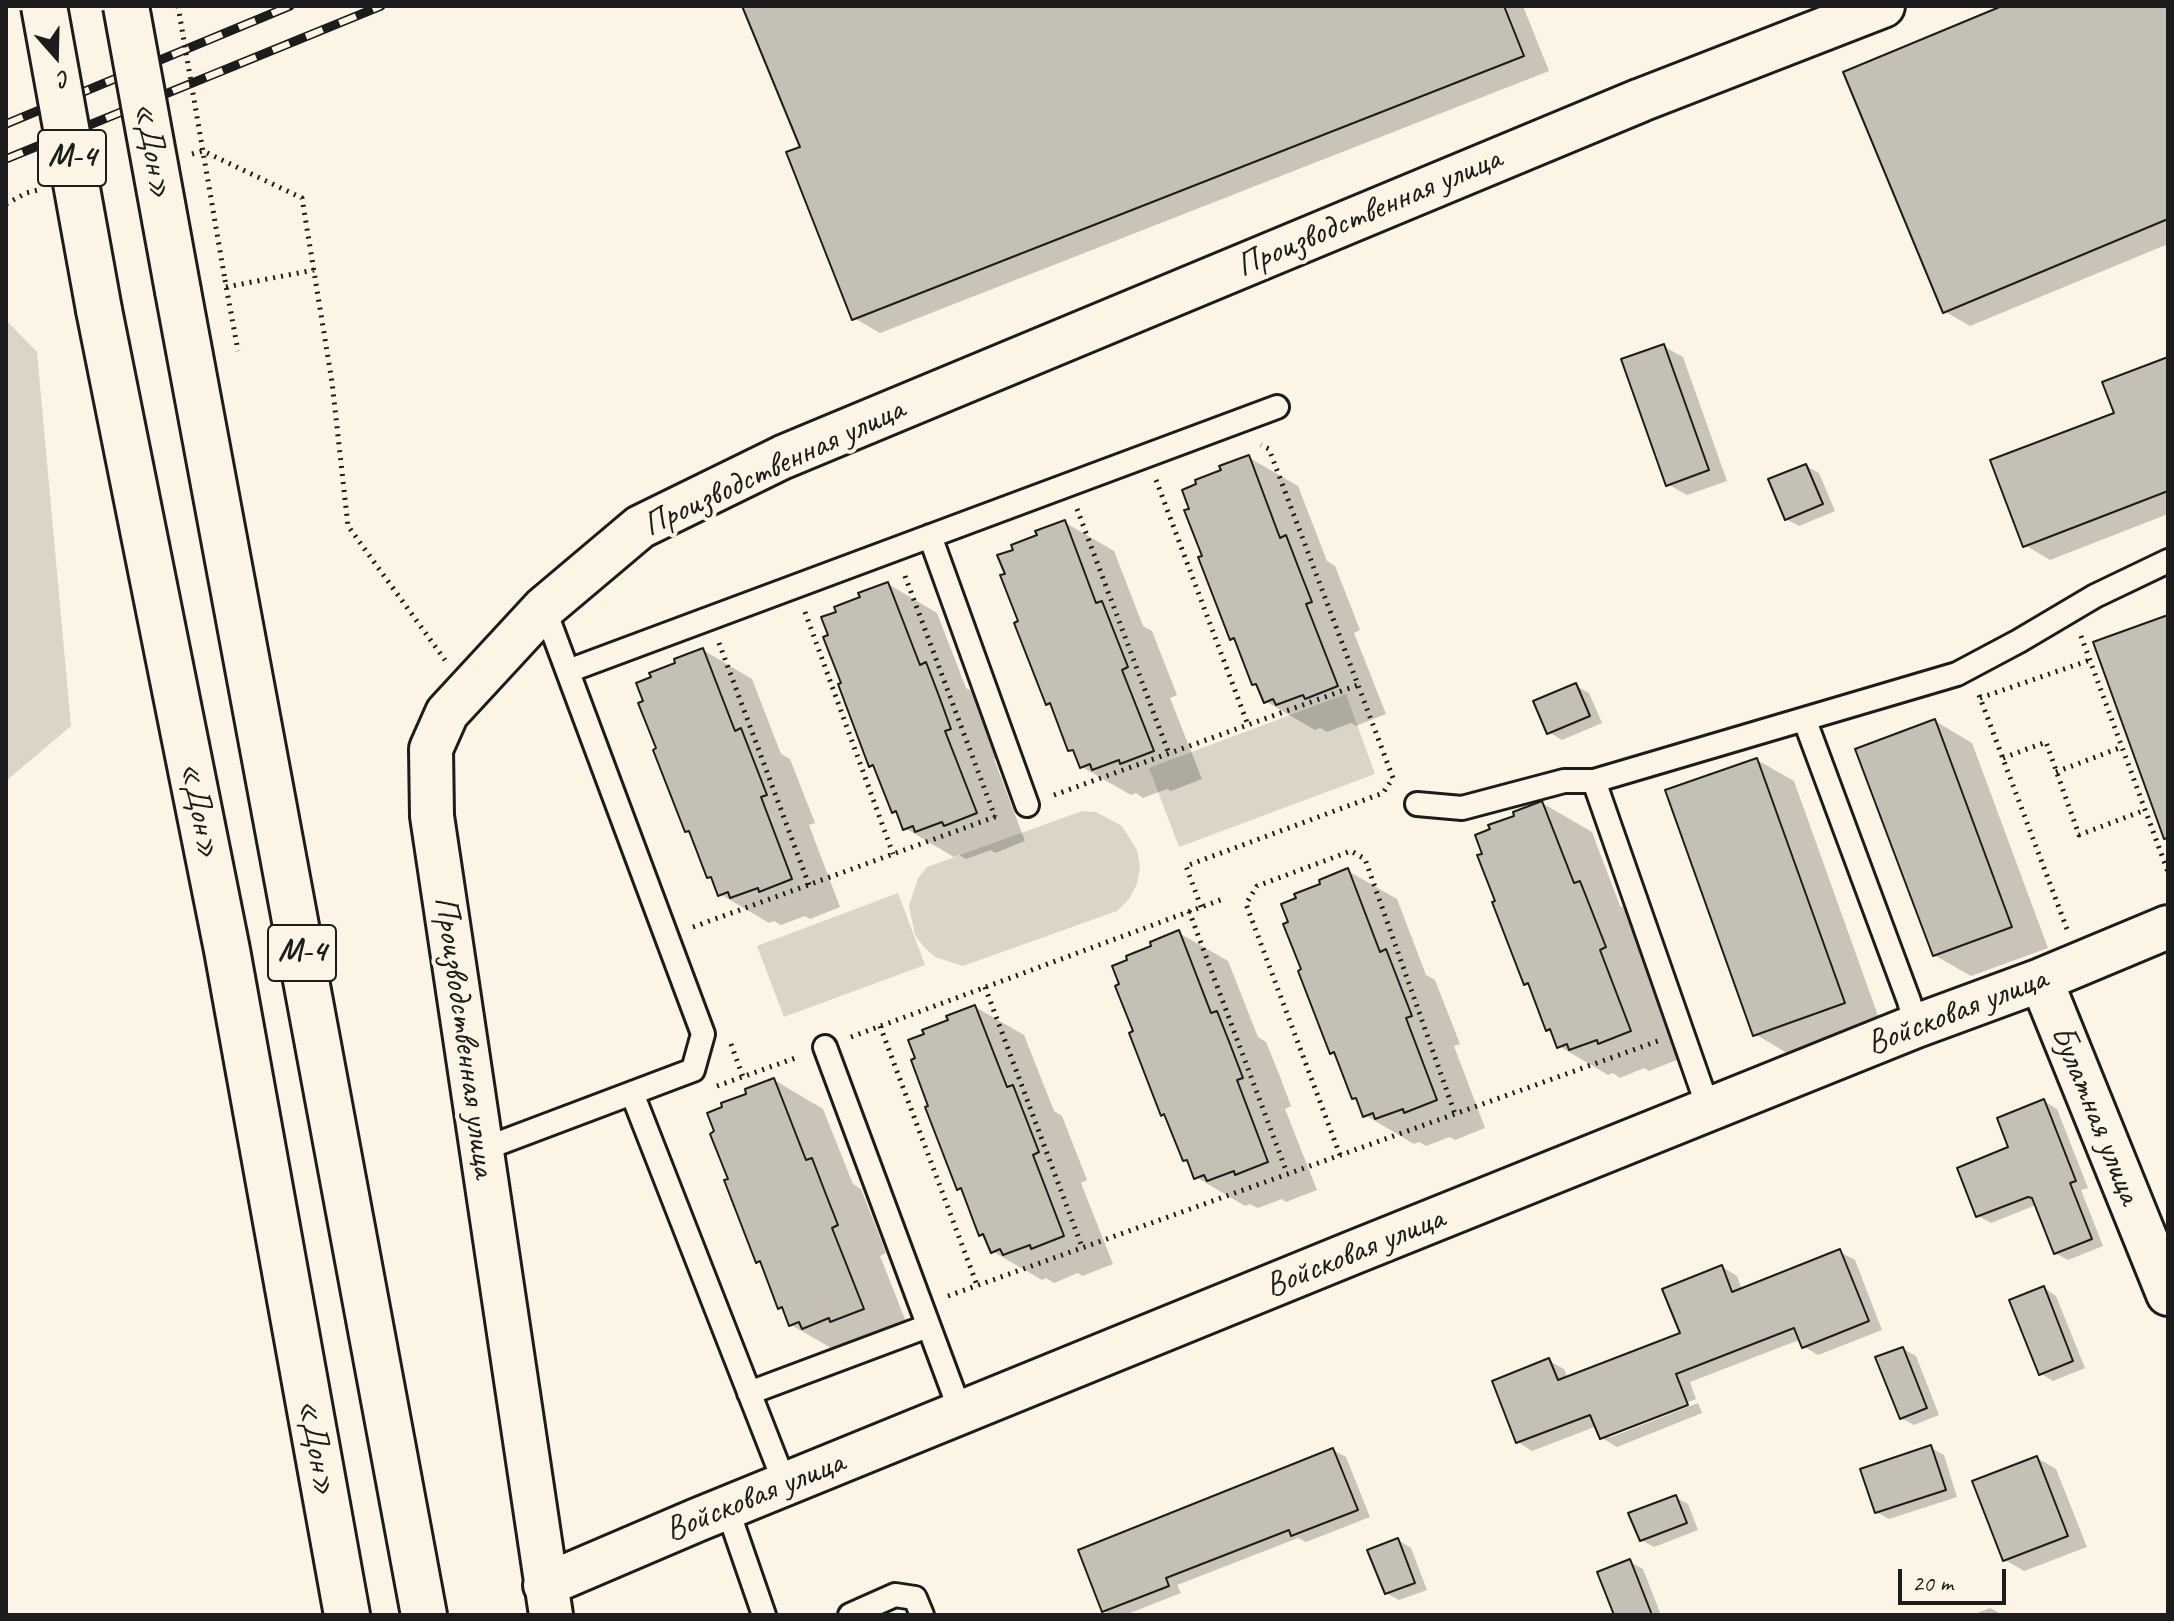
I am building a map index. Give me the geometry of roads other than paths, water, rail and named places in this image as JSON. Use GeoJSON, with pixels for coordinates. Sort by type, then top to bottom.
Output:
{"type":"FeatureCollection","features":[{"type":"Feature","properties":{"kind":"highway","name":"«Дон»"},"geometry":{"type":"LineString","coordinates":[[44,6],[99,310],[227,950],[347,1615]]}},
{"type":"Feature","properties":{"kind":"highway","name":"«Дон»"},"geometry":{"type":"LineString","coordinates":[[126,6],[424,1615]]}},
{"type":"Feature","properties":{"kind":"street","name":"Производственная улица"},"geometry":{"type":"LineString","coordinates":[[548,1600],[432,816],[431,749],[447,713],[544,608],[640,527],[783,457],[1641,100],[1883,6]]}},
{"type":"Feature","properties":{"kind":"street","name":"Войсковая улица"},"geometry":{"type":"LineString","coordinates":[[548,1600],[727,1508],[1916,1026],[2041,980],[2168,927]]}},
{"type":"Feature","properties":{"kind":"street","name":"Булатная улица"},"geometry":{"type":"LineString","coordinates":[[2041,980],[2168,1294]]}},
{"type":"Feature","properties":{"kind":"lane"},"geometry":{"type":"LineString","coordinates":[[568,671],[1277,407]]}},
{"type":"Feature","properties":{"kind":"lane"},"geometry":{"type":"LineString","coordinates":[[930,536],[1027,805]]}},
{"type":"Feature","properties":{"kind":"lane"},"geometry":{"type":"LineString","coordinates":[[1417,804],[1462,808],[1564,781],[1594,781],[1957,674],[2095,596],[2168,561]]}},
{"type":"Feature","properties":{"kind":"lane"},"geometry":{"type":"LineString","coordinates":[[481,1150],[693,1070],[703,1034],[544,608]]}},
{"type":"Feature","properties":{"kind":"lane"},"geometry":{"type":"LineString","coordinates":[[1805,721],[1916,1026]]}},
{"type":"Feature","properties":{"kind":"lane"},"geometry":{"type":"LineString","coordinates":[[1594,781],[1709,1110]]}},
{"type":"Feature","properties":{"kind":"lane"},"geometry":{"type":"LineString","coordinates":[[825,1047],[961,1413]]}},
{"type":"Feature","properties":{"kind":"lane"},"geometry":{"type":"LineString","coordinates":[[632,1093],[785,1484]]}},
{"type":"Feature","properties":{"kind":"lane"},"geometry":{"type":"LineString","coordinates":[[749,1393],[925,1316]]}},
{"type":"Feature","properties":{"kind":"lane"},"geometry":{"type":"LineString","coordinates":[[727,1508],[764,1615]]}},
{"type":"Feature","properties":{"kind":"lane"},"geometry":{"type":"LineString","coordinates":[[850,1615],[895,1595],[915,1598],[922,1615]]}},
{"type":"Feature","properties":{"kind":"railway"},"geometry":{"type":"LineString","coordinates":[[6,124],[290,6]]}},
{"type":"Feature","properties":{"kind":"railway"},"geometry":{"type":"LineString","coordinates":[[6,159],[381,6]]}}]}
